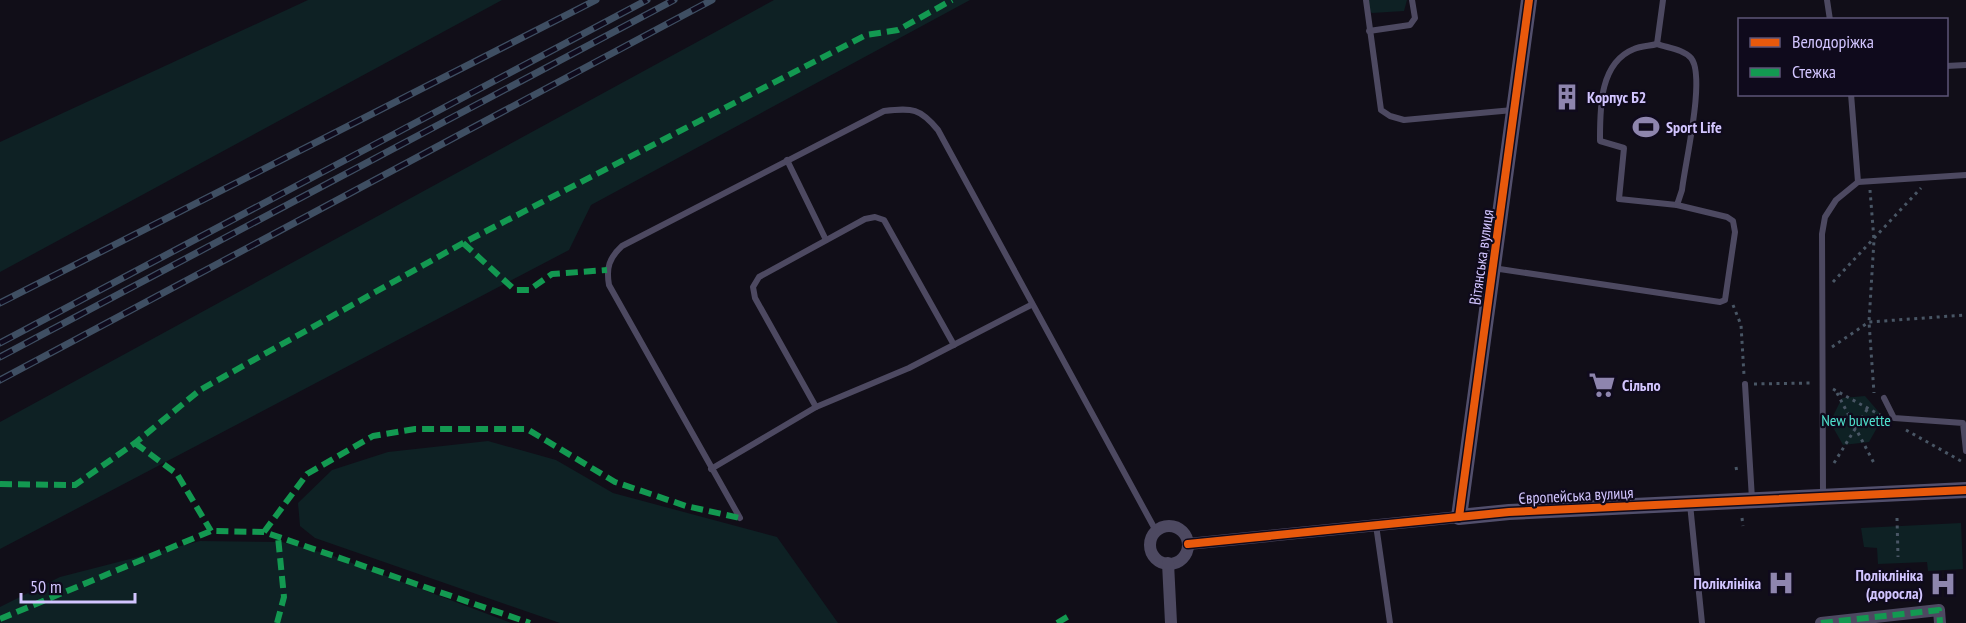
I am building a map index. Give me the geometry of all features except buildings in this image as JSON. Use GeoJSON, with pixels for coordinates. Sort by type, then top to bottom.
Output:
{"type":"FeatureCollection","features":[{"type":"Feature","properties":{"kind":"street","name":"Вітянська вулиця"},"geometry":{"type":"LineString","coordinates":[[1460,517],[1529,0]]}},
{"type":"Feature","properties":{"kind":"street","name":"Європейська вулиця"},"geometry":{"type":"LineString","coordinates":[[1188,544],[1509,512],[1966,490]]}},
{"type":"Feature","properties":{"kind":"street"},"geometry":{"type":"LineString","coordinates":[[1173,526],[1184,532],[1188,544],[1185,556],[1174,563],[1168,563],[1153,554],[1151,542],[1156,531],[1173,526]]}},
{"type":"Feature","properties":{"kind":"street"},"geometry":{"type":"LineString","coordinates":[[1168,563],[1171,623]]}},
{"type":"Feature","properties":{"kind":"street"},"geometry":{"type":"LineString","coordinates":[[1821,623],[1939,610],[1940,623]]}},
{"type":"Feature","properties":{"kind":"lane"},"geometry":{"type":"LineString","coordinates":[[1366,0],[1381,110],[1390,116],[1404,120],[1513,110]]}},
{"type":"Feature","properties":{"kind":"lane"},"geometry":{"type":"LineString","coordinates":[[1369,31],[1410,25],[1415,18],[1412,0]]}},
{"type":"Feature","properties":{"kind":"lane"},"geometry":{"type":"LineString","coordinates":[[1657,44],[1663,0]]}},
{"type":"Feature","properties":{"kind":"lane"},"geometry":{"type":"LineString","coordinates":[[1827,0],[1830,18]]}},
{"type":"Feature","properties":{"kind":"lane"},"geometry":{"type":"LineString","coordinates":[[1493,268],[1720,302],[1725,300],[1735,232],[1733,221],[1727,216],[1677,205],[1618,199],[1624,148],[1600,141],[1607,72],[1617,60],[1633,49],[1657,44],[1689,56],[1697,67],[1697,85],[1682,190],[1677,205]]}},
{"type":"Feature","properties":{"kind":"lane"},"geometry":{"type":"LineString","coordinates":[[1948,66],[1966,65]]}},
{"type":"Feature","properties":{"kind":"lane"},"geometry":{"type":"LineString","coordinates":[[1851,96],[1858,182]]}},
{"type":"Feature","properties":{"kind":"lane"},"geometry":{"type":"LineString","coordinates":[[740,518],[609,285],[607,270],[612,256],[622,246],[884,111],[905,109],[925,114],[938,130],[1031,305],[1156,531]]}},
{"type":"Feature","properties":{"kind":"lane"},"geometry":{"type":"LineString","coordinates":[[787,160],[826,240]]}},
{"type":"Feature","properties":{"kind":"lane"},"geometry":{"type":"LineString","coordinates":[[1823,496],[1821,294],[1822,234],[1825,217],[1836,200],[1858,182],[1966,175]]}},
{"type":"Feature","properties":{"kind":"lane"},"geometry":{"type":"LineString","coordinates":[[816,407],[755,298],[753,287],[759,277],[865,219],[875,217],[884,220],[954,345]]}},
{"type":"Feature","properties":{"kind":"lane"},"geometry":{"type":"LineString","coordinates":[[711,469],[816,407],[909,368],[1031,305]]}},
{"type":"Feature","properties":{"kind":"lane"},"geometry":{"type":"LineString","coordinates":[[1745,384],[1752,500]]}},
{"type":"Feature","properties":{"kind":"lane"},"geometry":{"type":"LineString","coordinates":[[1884,398],[1894,418],[1965,423],[1966,451]]}},
{"type":"Feature","properties":{"kind":"lane"},"geometry":{"type":"LineString","coordinates":[[1690,503],[1702,623]]}},
{"type":"Feature","properties":{"kind":"lane"},"geometry":{"type":"LineString","coordinates":[[1377,525],[1390,623]]}},
{"type":"Feature","properties":{"kind":"path"},"geometry":{"type":"LineString","coordinates":[[1821,294],[1931,177]]}},
{"type":"Feature","properties":{"kind":"path"},"geometry":{"type":"LineString","coordinates":[[1869,182],[1874,240],[1869,321],[1875,413]]}},
{"type":"Feature","properties":{"kind":"path"},"geometry":{"type":"LineString","coordinates":[[1728,289],[1741,325],[1745,384],[1821,382],[1885,418]]}},
{"type":"Feature","properties":{"kind":"path"},"geometry":{"type":"LineString","coordinates":[[1821,353],[1869,321],[1966,315]]}},
{"type":"Feature","properties":{"kind":"path"},"geometry":{"type":"LineString","coordinates":[[1836,390],[1875,465]]}},
{"type":"Feature","properties":{"kind":"path"},"geometry":{"type":"LineString","coordinates":[[1831,467],[1868,408]]}},
{"type":"Feature","properties":{"kind":"path"},"geometry":{"type":"LineString","coordinates":[[1904,429],[1960,461]]}},
{"type":"Feature","properties":{"kind":"path"},"geometry":{"type":"LineString","coordinates":[[1742,518],[1743,526]]}},
{"type":"Feature","properties":{"kind":"path"},"geometry":{"type":"LineString","coordinates":[[1897,518],[1899,557]]}},
{"type":"Feature","properties":{"kind":"green space"},"geometry":{"type":"Polygon","coordinates":[[[308,0],[502,0],[0,272],[0,142],[308,0]]]}},
{"type":"Feature","properties":{"kind":"green space"},"geometry":{"type":"Polygon","coordinates":[[[774,0],[970,0],[591,205],[569,250],[0,549],[0,422],[774,0]]]}},
{"type":"Feature","properties":{"kind":"green space"},"geometry":{"type":"Polygon","coordinates":[[[1365,0],[1407,0],[1404,11],[1372,13],[1366,7],[1365,0]]]}},
{"type":"Feature","properties":{"kind":"green space","name":"New buvette"},"geometry":{"type":"Polygon","coordinates":[[[1865,396],[1883,417],[1869,442],[1843,445],[1830,422],[1842,398],[1865,396]]]}},
{"type":"Feature","properties":{"kind":"green space"},"geometry":{"type":"Polygon","coordinates":[[[488,441],[556,460],[613,493],[777,537],[838,623],[560,623],[315,538],[300,526],[298,503],[332,470],[388,452],[488,441]]]}},
{"type":"Feature","properties":{"kind":"green space"},"geometry":{"type":"Polygon","coordinates":[[[1961,523],[1963,569],[1928,571],[1927,562],[1878,564],[1877,548],[1864,547],[1861,528],[1961,523]]]}},
{"type":"Feature","properties":{"kind":"green space"},"geometry":{"type":"Polygon","coordinates":[[[200,541],[282,542],[331,555],[511,623],[0,623],[0,607],[60,577],[200,541]]]}},
{"type":"Feature","properties":{"kind":"railway"},"geometry":{"type":"LineString","coordinates":[[0,303],[596,0]]}},
{"type":"Feature","properties":{"kind":"railway"},"geometry":{"type":"LineString","coordinates":[[0,343],[647,0]]}},
{"type":"Feature","properties":{"kind":"railway"},"geometry":{"type":"LineString","coordinates":[[0,357],[674,0]]}},
{"type":"Feature","properties":{"kind":"railway"},"geometry":{"type":"LineString","coordinates":[[0,380],[712,0]]}},
{"type":"Feature","properties":{"kind":"marked path"},"geometry":{"type":"LineString","coordinates":[[0,484],[75,485],[135,443],[200,390],[463,243],[866,35],[898,30],[952,0]]}},
{"type":"Feature","properties":{"kind":"marked path"},"geometry":{"type":"LineString","coordinates":[[463,243],[515,290],[529,290],[552,274],[607,270]]}},
{"type":"Feature","properties":{"kind":"marked path"},"geometry":{"type":"LineString","coordinates":[[264,532],[307,474],[373,436],[415,429],[527,429],[615,482],[686,506],[740,518]]}},
{"type":"Feature","properties":{"kind":"marked path"},"geometry":{"type":"LineString","coordinates":[[135,443],[177,474],[211,531]]}},
{"type":"Feature","properties":{"kind":"marked path"},"geometry":{"type":"LineString","coordinates":[[0,619],[211,531],[264,532],[530,623]]}},
{"type":"Feature","properties":{"kind":"marked path"},"geometry":{"type":"LineString","coordinates":[[277,623],[284,597],[278,537]]}},
{"type":"Feature","properties":{"kind":"marked path"},"geometry":{"type":"LineString","coordinates":[[1821,623],[1939,610],[1940,623]]}},
{"type":"Feature","properties":{"kind":"marked path"},"geometry":{"type":"LineString","coordinates":[[1057,623],[1069,616]]}},
{"type":"Feature","properties":{"kind":"cycle path"},"geometry":{"type":"LineString","coordinates":[[1459,517],[1529,0]]}},
{"type":"Feature","properties":{"kind":"cycle path"},"geometry":{"type":"LineString","coordinates":[[1188,544],[1509,512],[1966,490]]}},
{"type":"Feature","properties":{"kind":"place","name":"Корпус Б2"},"geometry":{"type":"Point","coordinates":[1567,97]}},
{"type":"Feature","properties":{"kind":"place","name":"Sport Life"},"geometry":{"type":"Point","coordinates":[1646,127]}},
{"type":"Feature","properties":{"kind":"place","name":"Сільпо"},"geometry":{"type":"Point","coordinates":[1602,385]}},
{"type":"Feature","properties":{"kind":"place","name":"Поліклініка"},"geometry":{"type":"Point","coordinates":[1781,583]}},
{"type":"Feature","properties":{"kind":"place","name":"Поліклініка (доросла)"},"geometry":{"type":"Point","coordinates":[1943,584]}}]}
